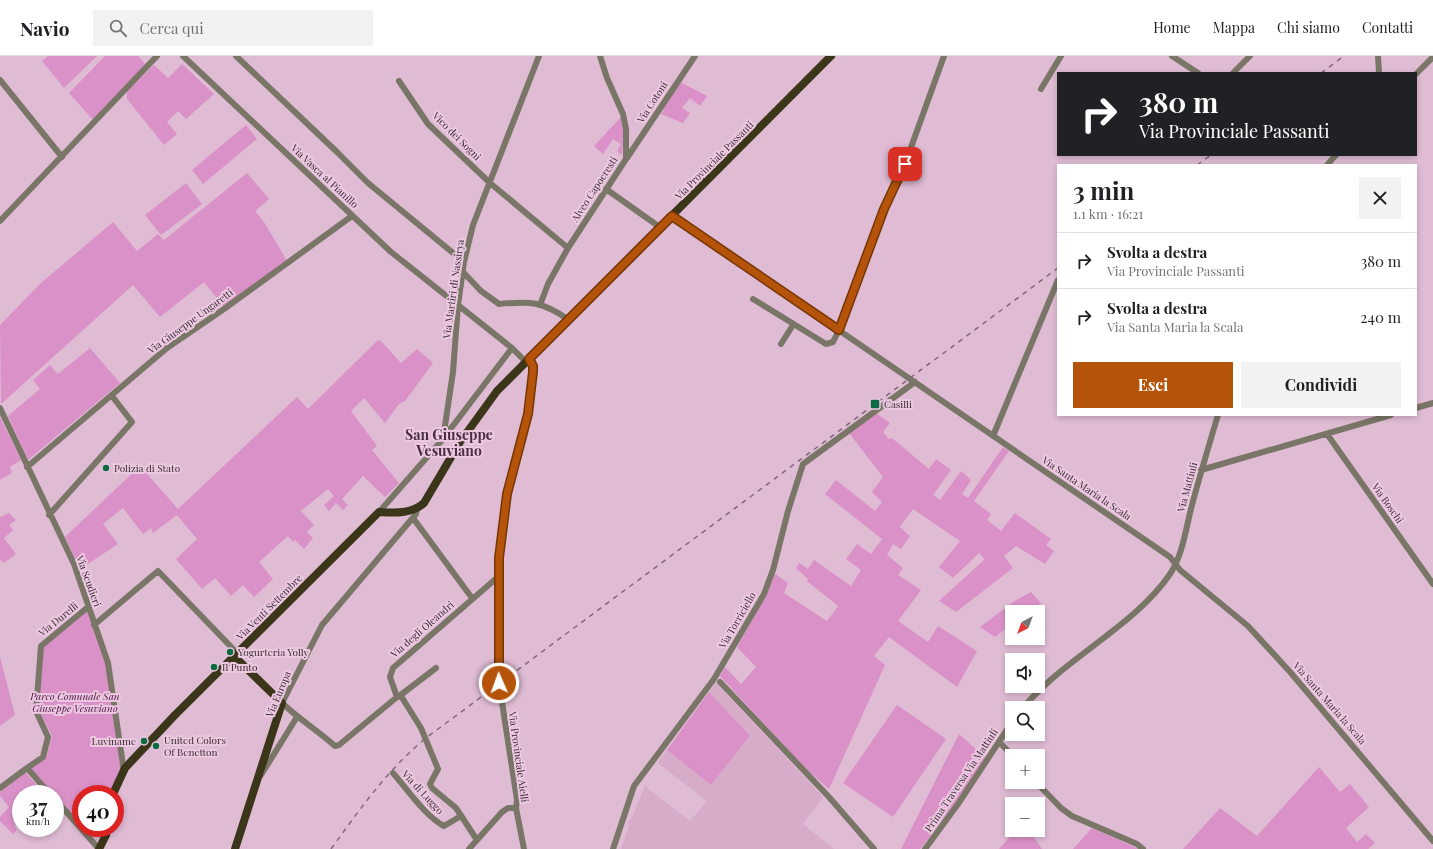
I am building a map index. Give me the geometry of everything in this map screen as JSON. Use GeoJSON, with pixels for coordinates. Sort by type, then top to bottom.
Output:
{"type":"FeatureCollection","features":[{"type":"Feature","properties":{"kind":"main road","name":"Via Provinciale Passanti"},"geometry":{"type":"LineString","coordinates":[[417,509],[434,487],[460,442],[497,391],[831,56]]}},
{"type":"Feature","properties":{"kind":"main road"},"geometry":{"type":"LineString","coordinates":[[379,512],[395,513],[417,509]]}},
{"type":"Feature","properties":{"kind":"main road","name":"Via Venti Settembre"},"geometry":{"type":"LineString","coordinates":[[118,785],[124,770],[175,715],[379,512]]}},
{"type":"Feature","properties":{"kind":"main road"},"geometry":{"type":"LineString","coordinates":[[236,654],[282,703]]}},
{"type":"Feature","properties":{"kind":"main road","name":"Via Europa"},"geometry":{"type":"LineString","coordinates":[[235,849],[282,703]]}},
{"type":"Feature","properties":{"kind":"main road"},"geometry":{"type":"LineString","coordinates":[[99,849],[105,837]]}},
{"type":"Feature","properties":{"kind":"main road"},"geometry":{"type":"LineString","coordinates":[[106,849],[107,837]]}},
{"type":"Feature","properties":{"kind":"street"},"geometry":{"type":"LineString","coordinates":[[0,221],[157,56]]}},
{"type":"Feature","properties":{"kind":"street","name":"Via Vasca al Pianillo"},"geometry":{"type":"LineString","coordinates":[[183,56],[390,252],[527,361]]}},
{"type":"Feature","properties":{"kind":"street"},"geometry":{"type":"LineString","coordinates":[[236,56],[368,183],[464,262]]}},
{"type":"Feature","properties":{"kind":"street","name":"Via Martiri di Nassirya"},"geometry":{"type":"LineString","coordinates":[[379,512],[442,443],[446,432],[458,305],[464,273],[464,262],[472,225],[490,183],[539,56]]}},
{"type":"Feature","properties":{"kind":"street","name":"Alveo Capocresti"},"geometry":{"type":"LineString","coordinates":[[540,305],[548,284],[568,248],[626,159],[626,129],[623,114],[607,78],[600,56]]}},
{"type":"Feature","properties":{"kind":"street","name":"Via Cotoni"},"geometry":{"type":"LineString","coordinates":[[626,159],[695,56]]}},
{"type":"Feature","properties":{"kind":"street"},"geometry":{"type":"LineString","coordinates":[[753,299],[826,344],[833,342],[839,330],[873,238],[905,164],[944,56]]}},
{"type":"Feature","properties":{"kind":"street"},"geometry":{"type":"LineString","coordinates":[[1041,89],[1061,56]]}},
{"type":"Feature","properties":{"kind":"street"},"geometry":{"type":"LineString","coordinates":[[1172,56],[1196,72]]}},
{"type":"Feature","properties":{"kind":"street"},"geometry":{"type":"LineString","coordinates":[[1234,72],[1250,56]]}},
{"type":"Feature","properties":{"kind":"street"},"geometry":{"type":"LineString","coordinates":[[1378,56],[1379,72]]}},
{"type":"Feature","properties":{"kind":"street"},"geometry":{"type":"LineString","coordinates":[[1417,73],[1433,57]]}},
{"type":"Feature","properties":{"kind":"street"},"geometry":{"type":"LineString","coordinates":[[0,80],[62,156]]}},
{"type":"Feature","properties":{"kind":"street","name":"Vico dei Sogni"},"geometry":{"type":"LineString","coordinates":[[400,81],[428,124],[490,183],[568,248]]}},
{"type":"Feature","properties":{"kind":"street"},"geometry":{"type":"LineString","coordinates":[[1328,164],[1335,156]]}},
{"type":"Feature","properties":{"kind":"street"},"geometry":{"type":"LineString","coordinates":[[606,190],[660,228]]}},
{"type":"Feature","properties":{"kind":"street","name":"Via Giuseppe Ungaretti"},"geometry":{"type":"LineString","coordinates":[[27,466],[112,396],[167,348],[224,310],[352,216]]}},
{"type":"Feature","properties":{"kind":"street","name":"Via Santa Maria la Scala"},"geometry":{"type":"LineString","coordinates":[[672,216],[1170,557],[1180,570],[1248,626],[1301,684],[1433,840]]}},
{"type":"Feature","properties":{"kind":"street"},"geometry":{"type":"LineString","coordinates":[[464,273],[481,291],[499,304],[526,301],[559,313],[569,320]]}},
{"type":"Feature","properties":{"kind":"street"},"geometry":{"type":"LineString","coordinates":[[993,436],[1057,282]]}},
{"type":"Feature","properties":{"kind":"street"},"geometry":{"type":"LineString","coordinates":[[781,344],[793,325]]}},
{"type":"Feature","properties":{"kind":"street"},"geometry":{"type":"LineString","coordinates":[[446,432],[452,428],[512,348]]}},
{"type":"Feature","properties":{"kind":"street","name":"Via Provinciale Aielli"},"geometry":{"type":"LineString","coordinates":[[524,849],[516,808],[517,800],[498,676],[499,558],[507,494],[528,414],[533,366],[527,361]]}},
{"type":"Feature","properties":{"kind":"street","name":"Via Torriciello"},"geometry":{"type":"LineString","coordinates":[[613,849],[634,786],[714,679],[764,594],[773,570],[788,511],[803,464],[915,382]]}},
{"type":"Feature","properties":{"kind":"street"},"geometry":{"type":"LineString","coordinates":[[49,515],[132,422],[112,396]]}},
{"type":"Feature","properties":{"kind":"street"},"geometry":{"type":"LineString","coordinates":[[1417,408],[1433,403]]}},
{"type":"Feature","properties":{"kind":"street","name":"Via Scudieri"},"geometry":{"type":"LineString","coordinates":[[0,408],[49,515],[74,564],[108,663],[124,770]]}},
{"type":"Feature","properties":{"kind":"street","name":"Via Mattiuli"},"geometry":{"type":"LineString","coordinates":[[1176,565],[1201,470],[1218,416]]}},
{"type":"Feature","properties":{"kind":"street"},"geometry":{"type":"LineString","coordinates":[[1201,470],[1389,416]]}},
{"type":"Feature","properties":{"kind":"street","name":"Via Boschi"},"geometry":{"type":"LineString","coordinates":[[1327,434],[1433,584]]}},
{"type":"Feature","properties":{"kind":"street","name":"Via Europa"},"geometry":{"type":"LineString","coordinates":[[282,703],[322,625],[413,518],[417,509]]}},
{"type":"Feature","properties":{"kind":"street"},"geometry":{"type":"LineString","coordinates":[[413,518],[472,598]]}},
{"type":"Feature","properties":{"kind":"street"},"geometry":{"type":"LineString","coordinates":[[1029,701],[1043,685],[1144,605],[1170,575],[1176,565]]}},
{"type":"Feature","properties":{"kind":"street"},"geometry":{"type":"LineString","coordinates":[[94,625],[158,572],[236,654]]}},
{"type":"Feature","properties":{"kind":"street","name":"Via degli Oleandri"},"geometry":{"type":"LineString","coordinates":[[399,696],[390,677],[393,668],[499,576]]}},
{"type":"Feature","properties":{"kind":"street","name":"Via Durelli"},"geometry":{"type":"LineString","coordinates":[[0,788],[43,757],[48,737],[36,712],[41,646],[88,607]]}},
{"type":"Feature","properties":{"kind":"street"},"geometry":{"type":"LineString","coordinates":[[282,703],[297,717],[312,726],[335,746],[339,745],[436,668]]}},
{"type":"Feature","properties":{"kind":"street"},"geometry":{"type":"LineString","coordinates":[[720,682],[829,797],[874,849]]}},
{"type":"Feature","properties":{"kind":"street","name":"Via di Luggo"},"geometry":{"type":"LineString","coordinates":[[399,696],[421,728],[438,769],[430,784],[432,788],[456,808],[477,840]]}},
{"type":"Feature","properties":{"kind":"street"},"geometry":{"type":"LineString","coordinates":[[257,781],[297,717]]}},
{"type":"Feature","properties":{"kind":"street","name":"Prima Traversa Via Mattiuli"},"geometry":{"type":"LineString","coordinates":[[925,849],[958,804],[1005,733]]}},
{"type":"Feature","properties":{"kind":"street"},"geometry":{"type":"LineString","coordinates":[[999,742],[1006,749]]}},
{"type":"Feature","properties":{"kind":"street"},"geometry":{"type":"LineString","coordinates":[[27,768],[42,785]]}},
{"type":"Feature","properties":{"kind":"street","name":"Via di Luggo"},"geometry":{"type":"LineString","coordinates":[[392,773],[430,814],[444,826],[461,816]]}},
{"type":"Feature","properties":{"kind":"street"},"geometry":{"type":"LineString","coordinates":[[1043,789],[1061,808],[1067,812],[1138,844],[1143,849]]}},
{"type":"Feature","properties":{"kind":"street"},"geometry":{"type":"LineString","coordinates":[[469,849],[502,812],[508,808],[516,808]]}},
{"type":"Feature","properties":{"kind":"street"},"geometry":{"type":"LineString","coordinates":[[64,809],[99,849]]}},
{"type":"Feature","properties":{"kind":"shaded area"},"geometry":{"type":"Polygon","coordinates":[[[716,683],[823,797],[803,824],[834,849],[621,849],[629,826],[628,821],[631,820],[645,786],[690,821],[707,801],[658,763],[667,750],[711,785],[749,737],[749,733],[709,692],[716,683]]]}},
{"type":"Feature","properties":{"kind":"green space"},"geometry":{"type":"Polygon","coordinates":[[[48,56],[97,56],[64,88],[42,61],[48,56]]]}},
{"type":"Feature","properties":{"kind":"green space"},"geometry":{"type":"Polygon","coordinates":[[[105,56],[138,56],[146,65],[94,121],[69,93],[105,56]]]}},
{"type":"Feature","properties":{"kind":"green space"},"geometry":{"type":"Polygon","coordinates":[[[182,64],[214,94],[186,119],[178,111],[167,122],[177,134],[164,145],[127,99],[127,91],[154,65],[168,78],[182,64]]]}},
{"type":"Feature","properties":{"kind":"green space"},"geometry":{"type":"Polygon","coordinates":[[[678,83],[682,83],[707,96],[700,106],[690,98],[682,108],[690,113],[683,123],[661,114],[664,110],[662,108],[678,83]]]}},
{"type":"Feature","properties":{"kind":"green space"},"geometry":{"type":"Polygon","coordinates":[[[621,117],[624,131],[622,155],[617,151],[621,144],[613,139],[603,154],[594,146],[621,117]]]}},
{"type":"Feature","properties":{"kind":"green space"},"geometry":{"type":"Polygon","coordinates":[[[246,125],[257,139],[203,184],[192,170],[246,125]]]}},
{"type":"Feature","properties":{"kind":"green space"},"geometry":{"type":"Polygon","coordinates":[[[247,173],[269,199],[255,211],[264,222],[287,261],[223,306],[204,282],[160,317],[133,285],[1,404],[0,325],[41,283],[113,222],[137,251],[158,234],[164,240],[247,173]]]}},
{"type":"Feature","properties":{"kind":"green space"},"geometry":{"type":"Polygon","coordinates":[[[186,183],[202,204],[161,235],[145,215],[186,183]]]}},
{"type":"Feature","properties":{"kind":"green space"},"geometry":{"type":"Polygon","coordinates":[[[380,340],[401,363],[417,349],[433,363],[405,401],[399,404],[385,423],[364,398],[351,411],[377,446],[372,450],[399,483],[385,497],[363,476],[342,499],[348,505],[343,510],[336,503],[329,511],[324,505],[334,496],[328,489],[301,511],[314,525],[307,532],[313,538],[304,549],[295,540],[293,542],[288,536],[259,562],[273,579],[254,597],[243,585],[231,596],[215,578],[202,589],[176,559],[197,539],[177,515],[153,533],[151,528],[143,534],[123,508],[103,524],[118,544],[80,569],[65,537],[140,466],[178,509],[297,397],[308,409],[377,341],[380,340]]]}},
{"type":"Feature","properties":{"kind":"green space"},"geometry":{"type":"Polygon","coordinates":[[[90,348],[120,383],[28,460],[8,416],[40,389],[33,380],[50,365],[58,374],[90,348]]]}},
{"type":"Feature","properties":{"kind":"green space"},"geometry":{"type":"Polygon","coordinates":[[[876,413],[890,423],[883,432],[889,439],[892,438],[929,469],[936,459],[951,470],[933,495],[940,500],[961,471],[971,480],[962,494],[968,498],[1003,447],[1009,451],[974,501],[991,514],[987,520],[1001,531],[1015,513],[1051,539],[1046,545],[1054,551],[1045,564],[1016,546],[1004,556],[1013,568],[956,612],[939,601],[985,559],[979,553],[953,578],[939,567],[960,541],[913,509],[900,527],[910,536],[901,549],[893,544],[887,555],[903,568],[898,575],[921,590],[898,621],[928,642],[938,626],[977,651],[957,687],[889,637],[874,656],[885,665],[829,789],[806,769],[720,676],[725,667],[741,684],[756,667],[737,647],[775,574],[788,583],[784,593],[827,621],[838,606],[807,581],[808,579],[796,568],[799,563],[808,569],[814,560],[851,586],[861,570],[846,559],[857,544],[871,554],[882,539],[825,494],[836,480],[875,511],[882,502],[872,492],[883,477],[849,433],[876,413]]]}},
{"type":"Feature","properties":{"kind":"green space"},"geometry":{"type":"Polygon","coordinates":[[[0,417],[21,460],[10,467],[12,473],[0,480],[0,417]]]}},
{"type":"Feature","properties":{"kind":"green space"},"geometry":{"type":"Polygon","coordinates":[[[9,513],[16,520],[9,525],[13,530],[4,538],[16,554],[4,563],[0,560],[0,517],[9,513]]]}},
{"type":"Feature","properties":{"kind":"green space"},"geometry":{"type":"Polygon","coordinates":[[[1031,592],[1041,603],[1038,605],[1009,605],[1031,592]]]}},
{"type":"Feature","properties":{"kind":"green space"},"geometry":{"type":"Polygon","coordinates":[[[1005,608],[1005,629],[995,637],[980,627],[1005,608]]]}},
{"type":"Feature","properties":{"kind":"green space","name":"Parco Comunale San Giuseppe Vesuviano"},"geometry":{"type":"Polygon","coordinates":[[[87,611],[106,664],[121,772],[116,785],[72,785],[72,815],[64,806],[64,785],[46,785],[31,768],[46,758],[52,736],[39,710],[43,647],[87,611]]]}},
{"type":"Feature","properties":{"kind":"green space"},"geometry":{"type":"Polygon","coordinates":[[[0,657],[15,715],[0,726],[0,657]]]}},
{"type":"Feature","properties":{"kind":"green space"},"geometry":{"type":"Polygon","coordinates":[[[709,692],[749,734],[749,737],[711,785],[667,750],[709,692]]]}},
{"type":"Feature","properties":{"kind":"green space"},"geometry":{"type":"Polygon","coordinates":[[[897,705],[946,739],[893,817],[843,783],[897,705]]]}},
{"type":"Feature","properties":{"kind":"green space"},"geometry":{"type":"Polygon","coordinates":[[[959,734],[985,757],[960,797],[920,849],[901,849],[959,734]]]}},
{"type":"Feature","properties":{"kind":"green space"},"geometry":{"type":"Polygon","coordinates":[[[1319,767],[1340,792],[1350,784],[1369,807],[1346,828],[1357,842],[1366,834],[1375,843],[1368,849],[1183,849],[1220,808],[1257,836],[1319,767]]]}},
{"type":"Feature","properties":{"kind":"green space"},"geometry":{"type":"Polygon","coordinates":[[[25,772],[37,785],[12,785],[12,833],[0,821],[0,817],[9,807],[0,796],[0,792],[25,772]]]}},
{"type":"Feature","properties":{"kind":"green space"},"geometry":{"type":"Polygon","coordinates":[[[1092,828],[1139,849],[1073,849],[1092,828]]]}},
{"type":"Feature","properties":{"kind":"green space"},"geometry":{"type":"Polygon","coordinates":[[[1010,837],[1034,837],[1042,849],[999,849],[1010,837]]]}},
{"type":"Feature","properties":{"kind":"railway"},"geometry":{"type":"LineString","coordinates":[[1322,72],[1344,56]]}},
{"type":"Feature","properties":{"kind":"railway"},"geometry":{"type":"LineString","coordinates":[[1198,164],[1210,156]]}},
{"type":"Feature","properties":{"kind":"railway"},"geometry":{"type":"LineString","coordinates":[[331,849],[364,804],[387,776],[426,738],[1057,269]]}},
{"type":"Feature","properties":{"kind":"place","name":"Casilli"},"geometry":{"type":"Point","coordinates":[875,404]}},
{"type":"Feature","properties":{"kind":"place","name":"Polizia di Stato"},"geometry":{"type":"Point","coordinates":[106,468]}},
{"type":"Feature","properties":{"kind":"place","name":"Yogurteria Yolly"},"geometry":{"type":"Point","coordinates":[230,652]}},
{"type":"Feature","properties":{"kind":"place","name":"Il Punto"},"geometry":{"type":"Point","coordinates":[214,667]}},
{"type":"Feature","properties":{"kind":"place","name":"Luviname"},"geometry":{"type":"Point","coordinates":[144,741]}},
{"type":"Feature","properties":{"kind":"place","name":"United Colors Of Benetton"},"geometry":{"type":"Point","coordinates":[156,746]}},
{"type":"Feature","properties":{"kind":"district","name":"San Giuseppe Vesuviano"},"geometry":{"type":"Point","coordinates":[449,444]}},
{"type":"Feature","properties":{"kind":"route"},"geometry":{"type":"LineString","coordinates":[[499,683],[499,558],[507,494],[528,414],[533,372],[533,366],[529,359],[672,216],[839,330],[884,209],[905,164]]}}]}
